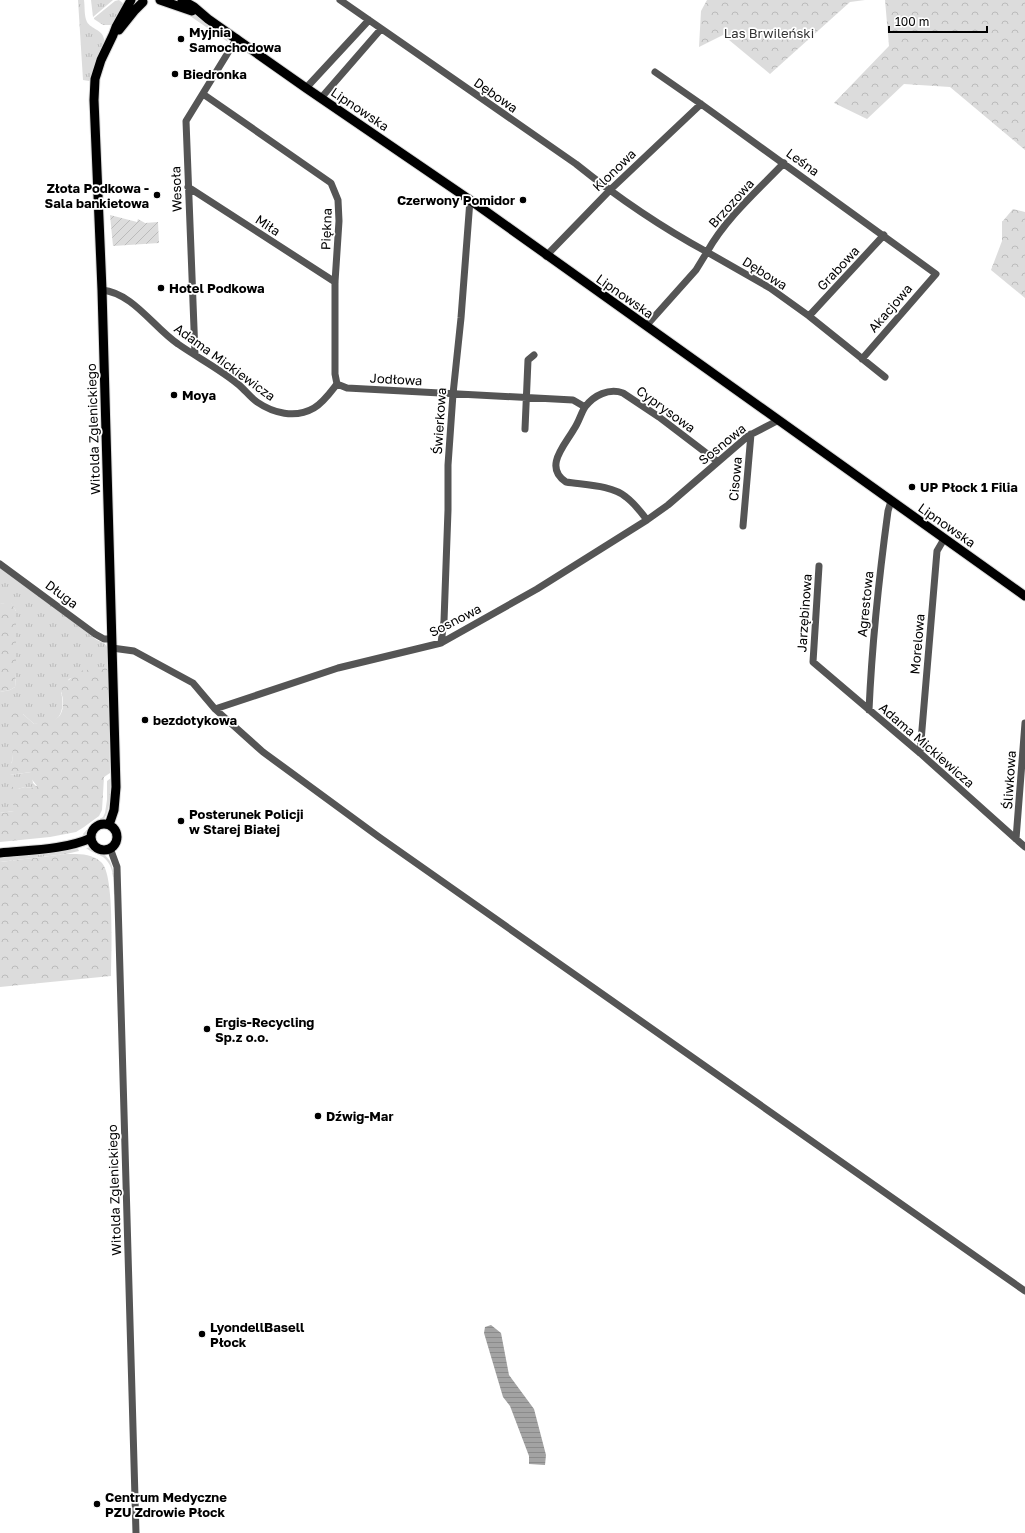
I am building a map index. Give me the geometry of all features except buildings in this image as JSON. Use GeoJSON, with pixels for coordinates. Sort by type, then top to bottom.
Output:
{"type":"FeatureCollection","features":[{"type":"Feature","properties":{"kind":"main road","name":"Witolda Zglenickiego"},"geometry":{"type":"LineString","coordinates":[[109,825],[114,810],[116,787],[102,290],[94,94],[101,60],[116,27],[131,0]]}},
{"type":"Feature","properties":{"kind":"main road"},"geometry":{"type":"LineString","coordinates":[[140,1],[155,0]]}},
{"type":"Feature","properties":{"kind":"main road","name":"Lipnowska"},"geometry":{"type":"LineString","coordinates":[[160,0],[208,18]]}},
{"type":"Feature","properties":{"kind":"main road","name":"Lipnowska"},"geometry":{"type":"LineString","coordinates":[[182,0],[199,10],[306,88],[470,200],[777,421],[1025,596]]}},
{"type":"Feature","properties":{"kind":"main road","name":"Witolda Zglenickiego"},"geometry":{"type":"LineString","coordinates":[[113,36],[135,10],[140,1]]}},
{"type":"Feature","properties":{"kind":"main road"},"geometry":{"type":"LineString","coordinates":[[98,825],[109,825],[113,827],[117,836],[114,845],[103,850],[96,847],[91,838],[93,830],[98,825]]}},
{"type":"Feature","properties":{"kind":"main road"},"geometry":{"type":"LineString","coordinates":[[0,853],[52,848],[83,842],[91,838]]}},
{"type":"Feature","properties":{"kind":"street","name":"Dębowa"},"geometry":{"type":"LineString","coordinates":[[340,0],[576,164],[636,208],[688,242],[770,288],[809,316],[884,377]]}},
{"type":"Feature","properties":{"kind":"street"},"geometry":{"type":"LineString","coordinates":[[306,88],[369,20]]}},
{"type":"Feature","properties":{"kind":"street"},"geometry":{"type":"LineString","coordinates":[[321,98],[381,29]]}},
{"type":"Feature","properties":{"kind":"street","name":"Wesoła"},"geometry":{"type":"LineString","coordinates":[[194,354],[186,121],[238,38]]}},
{"type":"Feature","properties":{"kind":"street","name":"Leśna"},"geometry":{"type":"LineString","coordinates":[[656,72],[884,235],[936,274]]}},
{"type":"Feature","properties":{"kind":"street","name":"Piękna"},"geometry":{"type":"LineString","coordinates":[[202,94],[331,183],[338,200],[339,221],[335,282],[335,374],[337,384]]}},
{"type":"Feature","properties":{"kind":"street","name":"Klonowa"},"geometry":{"type":"LineString","coordinates":[[546,256],[610,190],[701,104]]}},
{"type":"Feature","properties":{"kind":"street","name":"Brzozowa"},"geometry":{"type":"LineString","coordinates":[[707,252],[714,239],[727,222],[784,164]]}},
{"type":"Feature","properties":{"kind":"street","name":"Miła"},"geometry":{"type":"LineString","coordinates":[[188,187],[335,282]]}},
{"type":"Feature","properties":{"kind":"street","name":"Świerkowa"},"geometry":{"type":"LineString","coordinates":[[441,643],[444,622],[448,465],[470,200]]}},
{"type":"Feature","properties":{"kind":"street","name":"Grabowa"},"geometry":{"type":"LineString","coordinates":[[809,316],[884,235]]}},
{"type":"Feature","properties":{"kind":"street"},"geometry":{"type":"LineString","coordinates":[[646,326],[696,270],[707,252]]}},
{"type":"Feature","properties":{"kind":"street","name":"Akacjowa"},"geometry":{"type":"LineString","coordinates":[[862,359],[936,274]]}},
{"type":"Feature","properties":{"kind":"street","name":"Adama Mickiewicza"},"geometry":{"type":"LineString","coordinates":[[102,290],[118,293],[177,343],[240,385],[255,401],[270,410],[285,414],[300,414],[314,408],[324,400],[337,384]]}},
{"type":"Feature","properties":{"kind":"street"},"geometry":{"type":"LineString","coordinates":[[525,429],[528,360],[534,355]]}},
{"type":"Feature","properties":{"kind":"street","name":"Jodłowa"},"geometry":{"type":"LineString","coordinates":[[337,384],[347,388],[573,400],[585,407]]}},
{"type":"Feature","properties":{"kind":"street","name":"Cyprysowa"},"geometry":{"type":"LineString","coordinates":[[585,407],[596,397],[609,390],[623,393],[659,417],[718,462]]}},
{"type":"Feature","properties":{"kind":"street"},"geometry":{"type":"LineString","coordinates":[[585,407],[577,425],[557,456],[557,472],[560,478],[566,482],[621,493],[647,520]]}},
{"type":"Feature","properties":{"kind":"street","name":"Sosnowa"},"geometry":{"type":"LineString","coordinates":[[215,710],[338,668],[441,643],[538,589],[647,520],[668,505],[751,434],[777,421]]}},
{"type":"Feature","properties":{"kind":"street","name":"Cisowa"},"geometry":{"type":"LineString","coordinates":[[743,526],[751,434]]}},
{"type":"Feature","properties":{"kind":"street","name":"Agrestowa"},"geometry":{"type":"LineString","coordinates":[[869,710],[871,660],[879,577],[888,511],[891,501]]}},
{"type":"Feature","properties":{"kind":"street","name":"Morelowa"},"geometry":{"type":"LineString","coordinates":[[920,753],[937,551],[944,539]]}},
{"type":"Feature","properties":{"kind":"street","name":"Długa"},"geometry":{"type":"LineString","coordinates":[[0,564],[95,634],[112,644]]}},
{"type":"Feature","properties":{"kind":"street","name":"Jarzębinowa"},"geometry":{"type":"LineString","coordinates":[[812,662],[819,566]]}},
{"type":"Feature","properties":{"kind":"street"},"geometry":{"type":"LineString","coordinates":[[112,644],[134,651],[193,683],[215,710],[263,752],[379,837],[1025,1291]]}},
{"type":"Feature","properties":{"kind":"street","name":"Adama Mickiewicza"},"geometry":{"type":"LineString","coordinates":[[812,662],[920,753],[1025,847]]}},
{"type":"Feature","properties":{"kind":"street","name":"Śliwkowa"},"geometry":{"type":"LineString","coordinates":[[1016,839],[1025,723]]}},
{"type":"Feature","properties":{"kind":"street","name":"Witolda Zglenickiego"},"geometry":{"type":"LineString","coordinates":[[110,848],[117,866],[136,1533]]}},
{"type":"Feature","properties":{"kind":"green space"},"geometry":{"type":"Polygon","coordinates":[[[78,0],[84,0],[87,22],[103,36],[104,39],[100,59],[92,79],[89,81],[83,80],[78,0]]]}},
{"type":"Feature","properties":{"kind":"green space"},"geometry":{"type":"Polygon","coordinates":[[[91,0],[113,0],[93,17],[91,0]]]}},
{"type":"Feature","properties":{"kind":"green space"},"geometry":{"type":"Polygon","coordinates":[[[119,0],[124,4],[113,25],[103,25],[94,19],[115,1],[119,0]]]}},
{"type":"Feature","properties":{"kind":"green space","name":"Las Brwileński"},"geometry":{"type":"Polygon","coordinates":[[[707,0],[865,0],[850,2],[770,74],[723,35],[699,47],[701,11],[707,0]]]}},
{"type":"Feature","properties":{"kind":"green space"},"geometry":{"type":"Polygon","coordinates":[[[885,0],[1025,0],[1025,150],[950,87],[904,84],[867,119],[834,103],[889,46],[885,0]]]}},
{"type":"Feature","properties":{"kind":"green space"},"geometry":{"type":"Polygon","coordinates":[[[181,11],[192,13],[208,22],[223,34],[228,42],[190,16],[181,11]]]}},
{"type":"Feature","properties":{"kind":"green space"},"geometry":{"type":"Polygon","coordinates":[[[1013,209],[1025,212],[1025,298],[991,270],[1002,241],[1002,222],[1013,209]]]}},
{"type":"Feature","properties":{"kind":"green space"},"geometry":{"type":"Polygon","coordinates":[[[110,215],[137,222],[138,219],[145,223],[158,222],[159,243],[113,246],[110,215]]]}},
{"type":"Feature","properties":{"kind":"green space"},"geometry":{"type":"Polygon","coordinates":[[[0,567],[97,640],[104,643],[108,648],[109,667],[92,670],[69,679],[61,693],[61,713],[53,721],[34,724],[23,714],[13,733],[13,754],[10,775],[31,772],[33,783],[37,787],[17,789],[14,811],[0,813],[0,692],[10,690],[15,687],[16,611],[11,603],[0,604],[0,567]]]}},
{"type":"Feature","properties":{"kind":"green space"},"geometry":{"type":"Polygon","coordinates":[[[11,602],[16,611],[15,687],[10,690],[0,692],[0,604],[11,602]]]}},
{"type":"Feature","properties":{"kind":"green space"},"geometry":{"type":"Polygon","coordinates":[[[108,667],[110,773],[104,777],[102,810],[99,816],[76,832],[50,837],[0,842],[0,813],[14,811],[11,786],[17,789],[25,787],[32,788],[37,786],[30,777],[31,772],[10,775],[9,764],[12,763],[13,745],[11,716],[16,712],[23,714],[34,724],[55,720],[63,708],[61,690],[65,683],[79,671],[108,667]]]}},
{"type":"Feature","properties":{"kind":"green space"},"geometry":{"type":"Polygon","coordinates":[[[111,778],[110,801],[107,813],[104,819],[94,824],[84,836],[83,834],[93,823],[103,817],[105,813],[107,781],[111,778]]]}},
{"type":"Feature","properties":{"kind":"green space"},"geometry":{"type":"Polygon","coordinates":[[[92,847],[100,851],[110,861],[113,872],[115,895],[113,874],[110,865],[103,857],[86,848],[92,847]]]}},
{"type":"Feature","properties":{"kind":"green space"},"geometry":{"type":"Polygon","coordinates":[[[78,849],[79,851],[66,854],[0,862],[0,857],[78,849]]]}},
{"type":"Feature","properties":{"kind":"green space"},"geometry":{"type":"Polygon","coordinates":[[[66,854],[93,857],[101,862],[105,869],[110,898],[112,934],[111,976],[0,987],[0,862],[66,854]]]}},
{"type":"Feature","properties":{"kind":"shaded area"},"geometry":{"type":"Polygon","coordinates":[[[491,1325],[501,1333],[509,1375],[534,1409],[546,1455],[545,1465],[529,1464],[529,1456],[510,1406],[503,1397],[484,1333],[485,1327],[491,1325]]]}},
{"type":"Feature","properties":{"kind":"place","name":"Myjnia Samochodowa"},"geometry":{"type":"Point","coordinates":[181,39]}},
{"type":"Feature","properties":{"kind":"place","name":"Biedronka"},"geometry":{"type":"Point","coordinates":[175,74]}},
{"type":"Feature","properties":{"kind":"place","name":"Złota Podkowa - Sala bankietowa"},"geometry":{"type":"Point","coordinates":[157,195]}},
{"type":"Feature","properties":{"kind":"place","name":"Czerwony Pomidor"},"geometry":{"type":"Point","coordinates":[523,200]}},
{"type":"Feature","properties":{"kind":"place","name":"Hotel Podkowa"},"geometry":{"type":"Point","coordinates":[161,288]}},
{"type":"Feature","properties":{"kind":"place","name":"Moya"},"geometry":{"type":"Point","coordinates":[174,395]}},
{"type":"Feature","properties":{"kind":"place","name":"UP Płock 1 Filia"},"geometry":{"type":"Point","coordinates":[912,487]}},
{"type":"Feature","properties":{"kind":"place","name":"bezdotykowa"},"geometry":{"type":"Point","coordinates":[145,720]}},
{"type":"Feature","properties":{"kind":"place","name":"Posterunek Policji w Starej Białej"},"geometry":{"type":"Point","coordinates":[181,821]}},
{"type":"Feature","properties":{"kind":"place","name":"Ergis-Recycling Sp.z o.o."},"geometry":{"type":"Point","coordinates":[207,1029]}},
{"type":"Feature","properties":{"kind":"place","name":"Dźwig-Mar"},"geometry":{"type":"Point","coordinates":[318,1116]}},
{"type":"Feature","properties":{"kind":"place","name":"LyondellBasell Płock"},"geometry":{"type":"Point","coordinates":[202,1334]}},
{"type":"Feature","properties":{"kind":"place","name":"Centrum Medyczne PZU Zdrowie Płock"},"geometry":{"type":"Point","coordinates":[97,1504]}}]}
